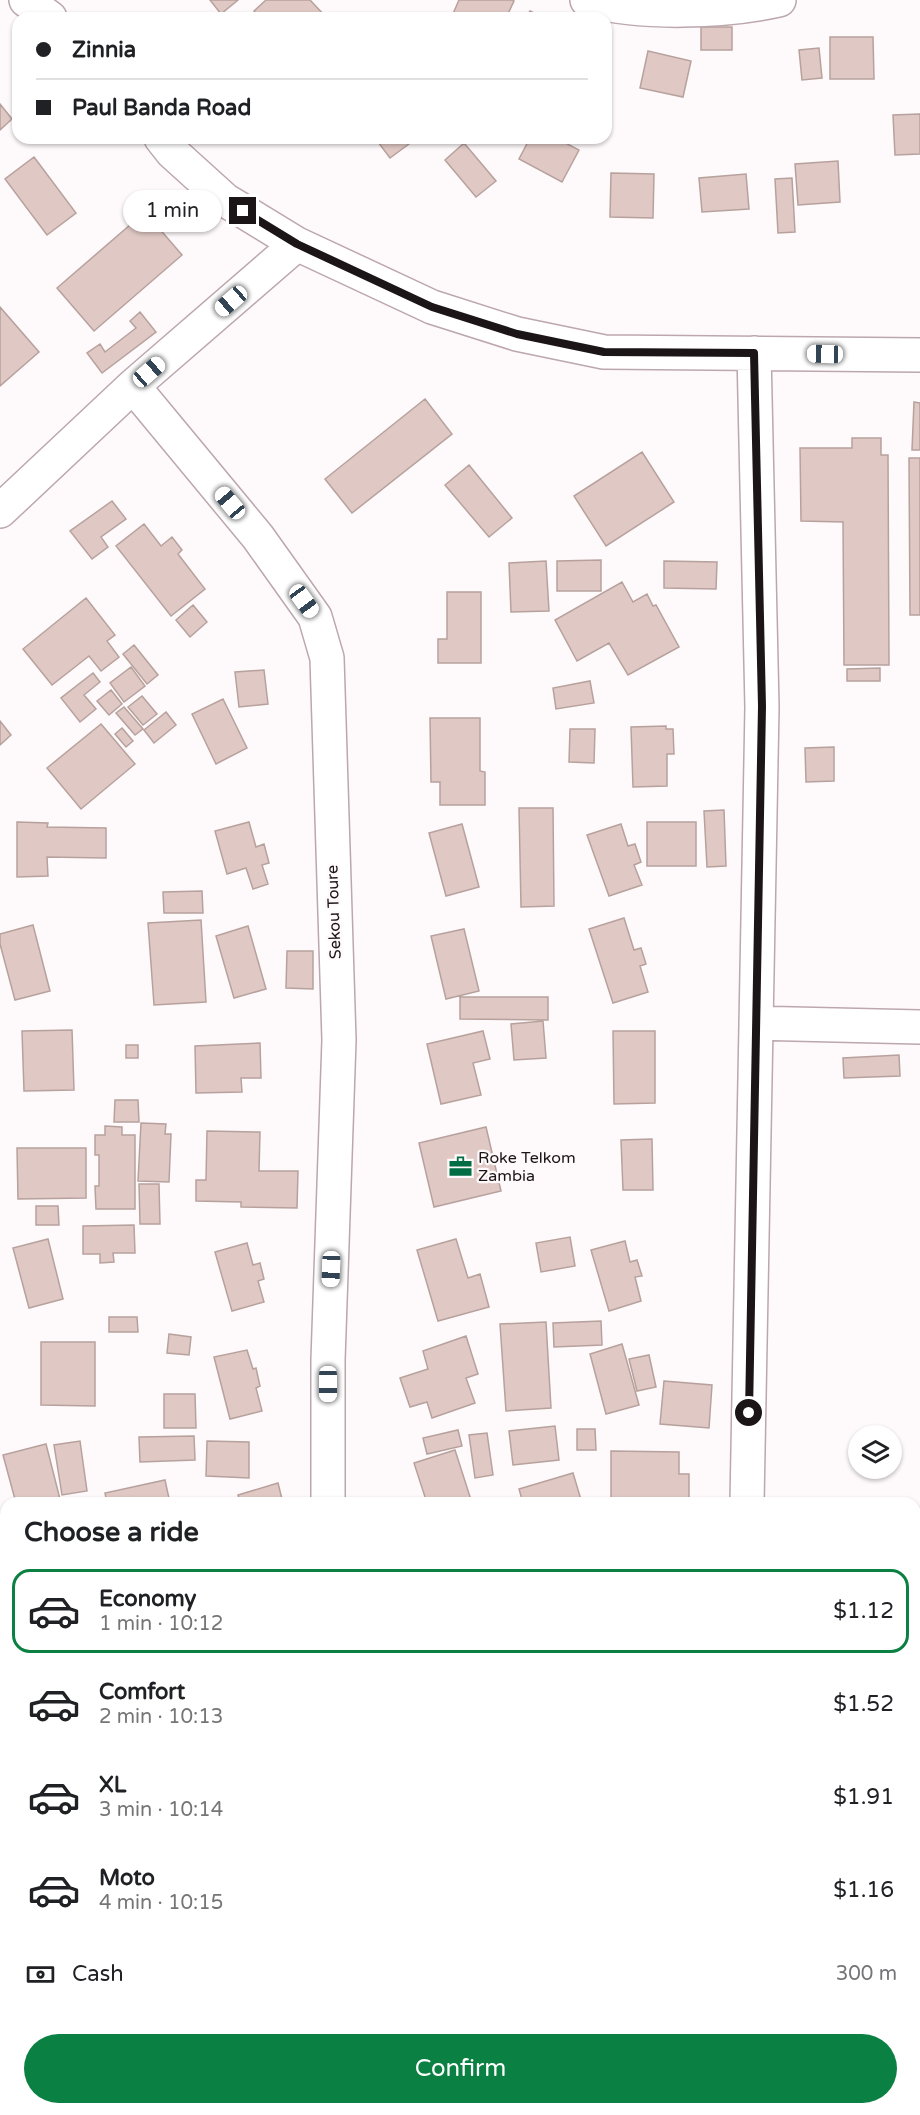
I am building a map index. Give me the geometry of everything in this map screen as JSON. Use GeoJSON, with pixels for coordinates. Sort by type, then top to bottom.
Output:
{"type":"FeatureCollection","features":[{"type":"Feature","properties":{"kind":"street"},"geometry":{"type":"LineString","coordinates":[[26,0],[42,12]]}},
{"type":"Feature","properties":{"kind":"street"},"geometry":{"type":"LineString","coordinates":[[587,0],[663,10],[750,6],[779,0]]}},
{"type":"Feature","properties":{"kind":"street"},"geometry":{"type":"LineString","coordinates":[[166,144],[225,200],[297,244],[432,307],[517,334],[604,352],[920,356]]}},
{"type":"Feature","properties":{"kind":"street"},"geometry":{"type":"LineString","coordinates":[[0,511],[133,386],[297,244]]}},
{"type":"Feature","properties":{"kind":"street"},"geometry":{"type":"LineString","coordinates":[[747,1497],[762,706],[754,353]]}},
{"type":"Feature","properties":{"kind":"street","name":"Sekou Toure"},"geometry":{"type":"LineString","coordinates":[[133,386],[258,537],[315,616],[327,658],[339,1040],[328,1360],[328,1497]]}},
{"type":"Feature","properties":{"kind":"street"},"geometry":{"type":"LineString","coordinates":[[756,1023],[920,1027]]}},
{"type":"Feature","properties":{"kind":"building"},"geometry":{"type":"Polygon","coordinates":[[[210,0],[238,0],[223,12],[219,12],[210,0]]]}},
{"type":"Feature","properties":{"kind":"building"},"geometry":{"type":"Polygon","coordinates":[[[266,0],[310,0],[321,12],[255,12],[266,0]]]}},
{"type":"Feature","properties":{"kind":"building"},"geometry":{"type":"Polygon","coordinates":[[[459,0],[514,1],[509,12],[454,12],[459,0]]]}},
{"type":"Feature","properties":{"kind":"building"},"geometry":{"type":"Polygon","coordinates":[[[701,27],[732,27],[732,50],[701,50],[701,27]]]}},
{"type":"Feature","properties":{"kind":"building"},"geometry":{"type":"Polygon","coordinates":[[[830,37],[873,37],[874,79],[830,79],[830,37]]]}},
{"type":"Feature","properties":{"kind":"building"},"geometry":{"type":"Polygon","coordinates":[[[819,48],[822,78],[802,80],[799,50],[819,48]]]}},
{"type":"Feature","properties":{"kind":"building"},"geometry":{"type":"Polygon","coordinates":[[[648,51],[691,61],[683,97],[640,88],[648,51]]]}},
{"type":"Feature","properties":{"kind":"building"},"geometry":{"type":"Polygon","coordinates":[[[0,104],[12,119],[0,130],[0,104]]]}},
{"type":"Feature","properties":{"kind":"building"},"geometry":{"type":"Polygon","coordinates":[[[920,114],[920,154],[895,155],[893,115],[920,114]]]}},
{"type":"Feature","properties":{"kind":"building"},"geometry":{"type":"Polygon","coordinates":[[[380,144],[409,144],[390,158],[380,144]]]}},
{"type":"Feature","properties":{"kind":"building"},"geometry":{"type":"Polygon","coordinates":[[[465,144],[496,181],[476,197],[445,160],[465,144]]]}},
{"type":"Feature","properties":{"kind":"building"},"geometry":{"type":"Polygon","coordinates":[[[527,144],[568,144],[579,150],[562,182],[519,159],[527,144]]]}},
{"type":"Feature","properties":{"kind":"building"},"geometry":{"type":"Polygon","coordinates":[[[34,157],[76,213],[47,235],[5,179],[34,157]]]}},
{"type":"Feature","properties":{"kind":"building"},"geometry":{"type":"Polygon","coordinates":[[[838,161],[840,202],[798,205],[795,164],[838,161]]]}},
{"type":"Feature","properties":{"kind":"building"},"geometry":{"type":"Polygon","coordinates":[[[611,173],[654,174],[653,218],[610,217],[611,173]]]}},
{"type":"Feature","properties":{"kind":"building"},"geometry":{"type":"Polygon","coordinates":[[[746,174],[749,209],[702,212],[699,178],[746,174]]]}},
{"type":"Feature","properties":{"kind":"building"},"geometry":{"type":"Polygon","coordinates":[[[792,178],[795,232],[778,233],[775,179],[792,178]]]}},
{"type":"Feature","properties":{"kind":"building"},"geometry":{"type":"Polygon","coordinates":[[[145,212],[182,255],[94,331],[57,288],[145,212]]]}},
{"type":"Feature","properties":{"kind":"building"},"geometry":{"type":"Polygon","coordinates":[[[0,307],[39,352],[0,386],[0,307]]]}},
{"type":"Feature","properties":{"kind":"building"},"geometry":{"type":"Polygon","coordinates":[[[140,312],[156,332],[102,373],[87,353],[100,344],[105,352],[136,328],[130,321],[140,312]]]}},
{"type":"Feature","properties":{"kind":"building"},"geometry":{"type":"Polygon","coordinates":[[[425,399],[452,434],[352,513],[325,479],[425,399]]]}},
{"type":"Feature","properties":{"kind":"building"},"geometry":{"type":"Polygon","coordinates":[[[914,402],[920,403],[920,450],[912,450],[914,402]]]}},
{"type":"Feature","properties":{"kind":"building"},"geometry":{"type":"Polygon","coordinates":[[[852,438],[881,438],[881,455],[888,455],[889,665],[844,665],[843,522],[801,521],[800,448],[852,448],[852,438]]]}},
{"type":"Feature","properties":{"kind":"building"},"geometry":{"type":"Polygon","coordinates":[[[642,452],[674,502],[606,546],[574,496],[642,452]]]}},
{"type":"Feature","properties":{"kind":"building"},"geometry":{"type":"Polygon","coordinates":[[[909,458],[920,458],[920,615],[910,615],[909,458]]]}},
{"type":"Feature","properties":{"kind":"building"},"geometry":{"type":"Polygon","coordinates":[[[469,465],[512,518],[489,537],[445,485],[469,465]]]}},
{"type":"Feature","properties":{"kind":"building"},"geometry":{"type":"Polygon","coordinates":[[[112,501],[126,519],[101,537],[108,547],[92,559],[70,531],[112,501]]]}},
{"type":"Feature","properties":{"kind":"building"},"geometry":{"type":"Polygon","coordinates":[[[144,524],[161,546],[172,537],[182,550],[178,554],[205,589],[171,616],[116,546],[144,524]]]}},
{"type":"Feature","properties":{"kind":"building"},"geometry":{"type":"Polygon","coordinates":[[[601,560],[601,591],[557,591],[557,561],[601,560]]]}},
{"type":"Feature","properties":{"kind":"building"},"geometry":{"type":"Polygon","coordinates":[[[546,561],[549,611],[511,612],[509,563],[546,561]]]}},
{"type":"Feature","properties":{"kind":"building"},"geometry":{"type":"Polygon","coordinates":[[[664,561],[717,562],[716,589],[664,588],[664,561]]]}},
{"type":"Feature","properties":{"kind":"building"},"geometry":{"type":"Polygon","coordinates":[[[622,582],[633,602],[647,594],[653,606],[656,605],[679,647],[628,675],[609,643],[577,661],[555,620],[622,582]]]}},
{"type":"Feature","properties":{"kind":"building"},"geometry":{"type":"Polygon","coordinates":[[[447,592],[481,592],[481,663],[438,663],[438,639],[447,639],[447,592]]]}},
{"type":"Feature","properties":{"kind":"building"},"geometry":{"type":"Polygon","coordinates":[[[86,598],[115,635],[107,641],[119,657],[101,671],[89,656],[52,685],[23,649],[86,598]]]}},
{"type":"Feature","properties":{"kind":"building"},"geometry":{"type":"Polygon","coordinates":[[[193,605],[207,622],[190,637],[176,620],[193,605]]]}},
{"type":"Feature","properties":{"kind":"building"},"geometry":{"type":"Polygon","coordinates":[[[134,645],[158,675],[147,684],[123,654],[134,645]]]}},
{"type":"Feature","properties":{"kind":"building"},"geometry":{"type":"Polygon","coordinates":[[[131,667],[145,686],[124,702],[110,683],[131,667]]]}},
{"type":"Feature","properties":{"kind":"building"},"geometry":{"type":"Polygon","coordinates":[[[880,668],[880,681],[847,681],[847,669],[880,668]]]}},
{"type":"Feature","properties":{"kind":"building"},"geometry":{"type":"Polygon","coordinates":[[[264,670],[268,704],[239,707],[235,672],[264,670]]]}},
{"type":"Feature","properties":{"kind":"building"},"geometry":{"type":"Polygon","coordinates":[[[93,673],[100,682],[84,695],[96,709],[80,722],[61,698],[93,673]]]}},
{"type":"Feature","properties":{"kind":"building"},"geometry":{"type":"Polygon","coordinates":[[[590,681],[594,703],[556,709],[553,688],[590,681]]]}},
{"type":"Feature","properties":{"kind":"building"},"geometry":{"type":"Polygon","coordinates":[[[111,690],[122,704],[109,715],[97,701],[111,690]]]}},
{"type":"Feature","properties":{"kind":"building"},"geometry":{"type":"Polygon","coordinates":[[[142,696],[157,714],[143,725],[128,707],[142,696]]]}},
{"type":"Feature","properties":{"kind":"building"},"geometry":{"type":"Polygon","coordinates":[[[223,699],[247,748],[216,764],[192,714],[223,699]]]}},
{"type":"Feature","properties":{"kind":"building"},"geometry":{"type":"Polygon","coordinates":[[[124,707],[143,729],[135,735],[116,713],[124,707]]]}},
{"type":"Feature","properties":{"kind":"building"},"geometry":{"type":"Polygon","coordinates":[[[166,712],[176,725],[154,743],[144,730],[166,712]]]}},
{"type":"Feature","properties":{"kind":"building"},"geometry":{"type":"Polygon","coordinates":[[[430,718],[480,718],[480,771],[485,772],[485,805],[440,805],[440,782],[431,782],[430,718]]]}},
{"type":"Feature","properties":{"kind":"building"},"geometry":{"type":"Polygon","coordinates":[[[0,721],[11,735],[0,745],[0,721]]]}},
{"type":"Feature","properties":{"kind":"building"},"geometry":{"type":"Polygon","coordinates":[[[101,724],[135,764],[81,809],[47,768],[101,724]]]}},
{"type":"Feature","properties":{"kind":"building"},"geometry":{"type":"Polygon","coordinates":[[[666,726],[666,729],[673,729],[674,754],[667,754],[667,786],[633,787],[631,727],[666,726]]]}},
{"type":"Feature","properties":{"kind":"building"},"geometry":{"type":"Polygon","coordinates":[[[122,728],[133,741],[126,747],[115,734],[122,728]]]}},
{"type":"Feature","properties":{"kind":"building"},"geometry":{"type":"Polygon","coordinates":[[[570,729],[595,729],[594,763],[569,762],[570,729]]]}},
{"type":"Feature","properties":{"kind":"building"},"geometry":{"type":"Polygon","coordinates":[[[834,747],[834,781],[806,782],[805,748],[834,747]]]}},
{"type":"Feature","properties":{"kind":"building"},"geometry":{"type":"Polygon","coordinates":[[[519,808],[553,808],[554,906],[521,907],[519,808]]]}},
{"type":"Feature","properties":{"kind":"building"},"geometry":{"type":"Polygon","coordinates":[[[724,810],[726,866],[707,867],[704,811],[724,810]]]}},
{"type":"Feature","properties":{"kind":"building"},"geometry":{"type":"Polygon","coordinates":[[[17,822],[48,823],[47,827],[106,828],[106,858],[47,857],[48,876],[17,877],[17,822]]]}},
{"type":"Feature","properties":{"kind":"building"},"geometry":{"type":"Polygon","coordinates":[[[249,822],[256,847],[264,844],[269,863],[262,865],[268,884],[253,889],[246,868],[227,874],[215,831],[249,822]]]}},
{"type":"Feature","properties":{"kind":"building"},"geometry":{"type":"Polygon","coordinates":[[[647,822],[696,822],[696,866],[647,866],[647,822]]]}},
{"type":"Feature","properties":{"kind":"building"},"geometry":{"type":"Polygon","coordinates":[[[462,824],[479,887],[446,896],[429,833],[462,824]]]}},
{"type":"Feature","properties":{"kind":"building"},"geometry":{"type":"Polygon","coordinates":[[[621,824],[628,846],[635,844],[641,862],[634,865],[642,885],[609,896],[587,835],[621,824]]]}},
{"type":"Feature","properties":{"kind":"building"},"geometry":{"type":"Polygon","coordinates":[[[202,891],[203,913],[164,913],[163,892],[202,891]]]}},
{"type":"Feature","properties":{"kind":"building"},"geometry":{"type":"Polygon","coordinates":[[[624,918],[634,950],[641,948],[646,964],[640,966],[648,992],[613,1003],[589,929],[624,918]]]}},
{"type":"Feature","properties":{"kind":"building"},"geometry":{"type":"Polygon","coordinates":[[[201,920],[206,1002],[154,1005],[148,923],[201,920]]]}},
{"type":"Feature","properties":{"kind":"building"},"geometry":{"type":"Polygon","coordinates":[[[33,925],[50,991],[15,1000],[0,944],[0,934],[33,925]]]}},
{"type":"Feature","properties":{"kind":"building"},"geometry":{"type":"Polygon","coordinates":[[[248,926],[266,989],[234,998],[216,936],[248,926]]]}},
{"type":"Feature","properties":{"kind":"building"},"geometry":{"type":"Polygon","coordinates":[[[464,929],[479,991],[446,999],[431,936],[464,929]]]}},
{"type":"Feature","properties":{"kind":"building"},"geometry":{"type":"Polygon","coordinates":[[[287,951],[313,951],[313,989],[286,988],[287,951]]]}},
{"type":"Feature","properties":{"kind":"building"},"geometry":{"type":"Polygon","coordinates":[[[460,997],[548,997],[548,1020],[460,1019],[460,997]]]}},
{"type":"Feature","properties":{"kind":"building"},"geometry":{"type":"Polygon","coordinates":[[[543,1021],[546,1058],[514,1060],[511,1024],[543,1021]]]}},
{"type":"Feature","properties":{"kind":"building"},"geometry":{"type":"Polygon","coordinates":[[[72,1030],[74,1090],[24,1091],[22,1031],[72,1030]]]}},
{"type":"Feature","properties":{"kind":"building"},"geometry":{"type":"Polygon","coordinates":[[[483,1031],[490,1059],[473,1063],[481,1095],[441,1104],[427,1044],[483,1031]]]}},
{"type":"Feature","properties":{"kind":"building"},"geometry":{"type":"Polygon","coordinates":[[[613,1031],[655,1031],[655,1103],[614,1104],[613,1031]]]}},
{"type":"Feature","properties":{"kind":"building"},"geometry":{"type":"Polygon","coordinates":[[[260,1043],[261,1078],[241,1078],[242,1092],[196,1093],[195,1046],[260,1043]]]}},
{"type":"Feature","properties":{"kind":"building"},"geometry":{"type":"Polygon","coordinates":[[[126,1045],[138,1045],[138,1058],[126,1058],[126,1045]]]}},
{"type":"Feature","properties":{"kind":"building"},"geometry":{"type":"Polygon","coordinates":[[[899,1055],[900,1076],[844,1078],[843,1058],[899,1055]]]}},
{"type":"Feature","properties":{"kind":"building"},"geometry":{"type":"Polygon","coordinates":[[[115,1100],[138,1100],[139,1122],[114,1122],[115,1100]]]}},
{"type":"Feature","properties":{"kind":"building"},"geometry":{"type":"Polygon","coordinates":[[[141,1123],[166,1124],[165,1134],[171,1134],[169,1182],[138,1181],[141,1123]]]}},
{"type":"Feature","properties":{"kind":"building"},"geometry":{"type":"Polygon","coordinates":[[[105,1126],[122,1127],[122,1135],[135,1135],[135,1209],[96,1209],[95,1186],[99,1186],[99,1155],[95,1155],[95,1135],[105,1135],[105,1126]]]}},
{"type":"Feature","properties":{"kind":"building","name":"Roke Telkom Zambia"},"geometry":{"type":"Polygon","coordinates":[[[486,1127],[501,1191],[434,1207],[419,1143],[486,1127]]]}},
{"type":"Feature","properties":{"kind":"building"},"geometry":{"type":"Polygon","coordinates":[[[207,1131],[260,1132],[259,1171],[298,1171],[297,1208],[241,1207],[241,1202],[196,1201],[196,1180],[206,1180],[207,1131]]]}},
{"type":"Feature","properties":{"kind":"building"},"geometry":{"type":"Polygon","coordinates":[[[652,1139],[653,1190],[623,1190],[621,1140],[652,1139]]]}},
{"type":"Feature","properties":{"kind":"building"},"geometry":{"type":"Polygon","coordinates":[[[17,1148],[86,1148],[86,1198],[18,1199],[17,1148]]]}},
{"type":"Feature","properties":{"kind":"building"},"geometry":{"type":"Polygon","coordinates":[[[139,1184],[159,1184],[160,1224],[140,1224],[139,1184]]]}},
{"type":"Feature","properties":{"kind":"building"},"geometry":{"type":"Polygon","coordinates":[[[36,1206],[58,1206],[59,1225],[36,1225],[36,1206]]]}},
{"type":"Feature","properties":{"kind":"building"},"geometry":{"type":"Polygon","coordinates":[[[134,1225],[135,1253],[113,1253],[114,1262],[100,1263],[100,1254],[83,1254],[83,1226],[134,1225]]]}},
{"type":"Feature","properties":{"kind":"building"},"geometry":{"type":"Polygon","coordinates":[[[570,1237],[575,1266],[541,1272],[536,1243],[570,1237]]]}},
{"type":"Feature","properties":{"kind":"building"},"geometry":{"type":"Polygon","coordinates":[[[48,1239],[63,1299],[29,1308],[13,1248],[48,1239]]]}},
{"type":"Feature","properties":{"kind":"building"},"geometry":{"type":"Polygon","coordinates":[[[456,1239],[468,1278],[480,1274],[489,1307],[438,1321],[417,1250],[456,1239]]]}},
{"type":"Feature","properties":{"kind":"building"},"geometry":{"type":"Polygon","coordinates":[[[625,1241],[630,1262],[637,1260],[642,1276],[635,1277],[641,1301],[609,1311],[591,1250],[625,1241]]]}},
{"type":"Feature","properties":{"kind":"building"},"geometry":{"type":"Polygon","coordinates":[[[247,1243],[253,1265],[260,1263],[264,1279],[258,1281],[264,1302],[232,1311],[215,1252],[247,1243]]]}},
{"type":"Feature","properties":{"kind":"building"},"geometry":{"type":"Polygon","coordinates":[[[109,1317],[137,1317],[138,1332],[109,1332],[109,1317]]]}},
{"type":"Feature","properties":{"kind":"building"},"geometry":{"type":"Polygon","coordinates":[[[601,1321],[602,1345],[554,1347],[553,1323],[601,1321]]]}},
{"type":"Feature","properties":{"kind":"building"},"geometry":{"type":"Polygon","coordinates":[[[546,1322],[551,1408],[506,1411],[500,1324],[546,1322]]]}},
{"type":"Feature","properties":{"kind":"building"},"geometry":{"type":"Polygon","coordinates":[[[169,1334],[191,1337],[189,1355],[167,1353],[169,1334]]]}},
{"type":"Feature","properties":{"kind":"building"},"geometry":{"type":"Polygon","coordinates":[[[466,1336],[478,1374],[466,1378],[475,1403],[432,1418],[427,1402],[410,1407],[400,1378],[428,1369],[423,1351],[466,1336]]]}},
{"type":"Feature","properties":{"kind":"building"},"geometry":{"type":"Polygon","coordinates":[[[41,1342],[95,1342],[95,1406],[41,1405],[41,1342]]]}},
{"type":"Feature","properties":{"kind":"building"},"geometry":{"type":"Polygon","coordinates":[[[622,1344],[639,1405],[606,1414],[590,1354],[622,1344]]]}},
{"type":"Feature","properties":{"kind":"building"},"geometry":{"type":"Polygon","coordinates":[[[247,1350],[253,1369],[256,1368],[260,1386],[256,1388],[262,1411],[230,1419],[214,1357],[247,1350]]]}},
{"type":"Feature","properties":{"kind":"building"},"geometry":{"type":"Polygon","coordinates":[[[649,1355],[656,1387],[637,1391],[629,1359],[649,1355]]]}},
{"type":"Feature","properties":{"kind":"building"},"geometry":{"type":"Polygon","coordinates":[[[664,1381],[712,1385],[709,1428],[660,1424],[664,1381]]]}},
{"type":"Feature","properties":{"kind":"building"},"geometry":{"type":"Polygon","coordinates":[[[164,1394],[195,1394],[196,1428],[164,1428],[164,1394]]]}},
{"type":"Feature","properties":{"kind":"building"},"geometry":{"type":"Polygon","coordinates":[[[555,1426],[559,1460],[513,1465],[509,1431],[555,1426]]]}},
{"type":"Feature","properties":{"kind":"building"},"geometry":{"type":"Polygon","coordinates":[[[577,1429],[595,1429],[596,1450],[577,1450],[577,1429]]]}},
{"type":"Feature","properties":{"kind":"building"},"geometry":{"type":"Polygon","coordinates":[[[458,1430],[462,1446],[427,1454],[423,1438],[458,1430]]]}},
{"type":"Feature","properties":{"kind":"building"},"geometry":{"type":"Polygon","coordinates":[[[487,1433],[493,1475],[475,1478],[469,1435],[487,1433]]]}},
{"type":"Feature","properties":{"kind":"building"},"geometry":{"type":"Polygon","coordinates":[[[194,1436],[195,1460],[140,1462],[139,1437],[194,1436]]]}},
{"type":"Feature","properties":{"kind":"building"},"geometry":{"type":"Polygon","coordinates":[[[80,1441],[87,1491],[62,1495],[54,1445],[80,1441]]]}},
{"type":"Feature","properties":{"kind":"building"},"geometry":{"type":"Polygon","coordinates":[[[207,1441],[249,1442],[249,1478],[206,1476],[207,1441]]]}},
{"type":"Feature","properties":{"kind":"building"},"geometry":{"type":"Polygon","coordinates":[[[46,1444],[59,1497],[14,1497],[3,1455],[46,1444]]]}},
{"type":"Feature","properties":{"kind":"building"},"geometry":{"type":"Polygon","coordinates":[[[455,1450],[470,1497],[425,1497],[414,1463],[455,1450]]]}},
{"type":"Feature","properties":{"kind":"building"},"geometry":{"type":"Polygon","coordinates":[[[611,1451],[679,1452],[679,1474],[689,1474],[689,1497],[611,1497],[611,1451]]]}},
{"type":"Feature","properties":{"kind":"building"},"geometry":{"type":"Polygon","coordinates":[[[573,1473],[580,1497],[521,1497],[519,1489],[573,1473]]]}},
{"type":"Feature","properties":{"kind":"building"},"geometry":{"type":"Polygon","coordinates":[[[165,1480],[169,1497],[106,1497],[105,1493],[165,1480]]]}},
{"type":"Feature","properties":{"kind":"building"},"geometry":{"type":"Polygon","coordinates":[[[278,1483],[282,1497],[238,1497],[238,1495],[278,1483]]]}},
{"type":"Feature","properties":{"kind":"place","name":"Roke Telkom Zambia"},"geometry":{"type":"Point","coordinates":[460,1167]}},
{"type":"Feature","properties":{"kind":"route"},"geometry":{"type":"LineString","coordinates":[[243,211],[297,244],[432,307],[517,334],[604,352],[754,353],[762,706],[749,1413]]}}]}
